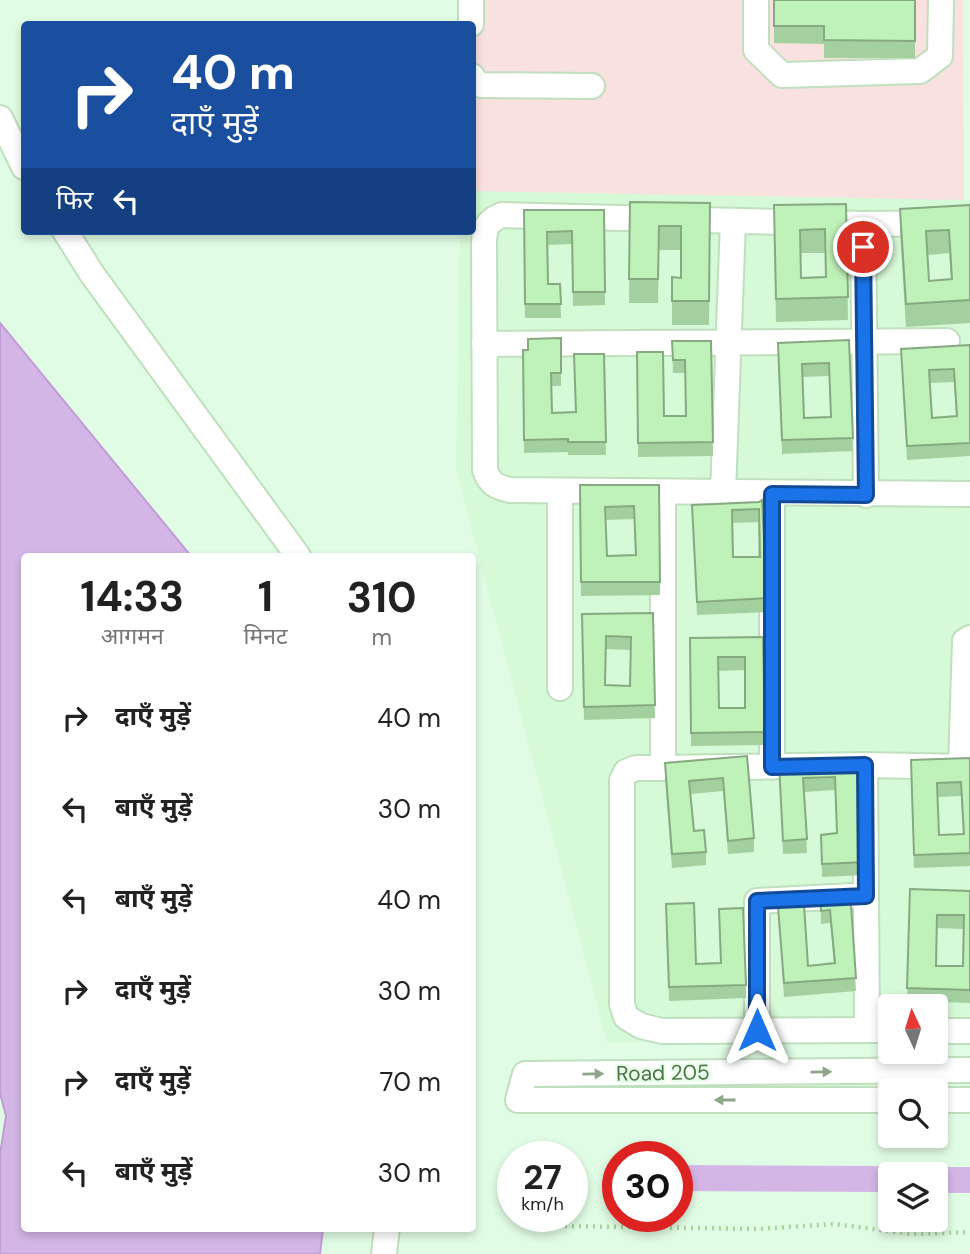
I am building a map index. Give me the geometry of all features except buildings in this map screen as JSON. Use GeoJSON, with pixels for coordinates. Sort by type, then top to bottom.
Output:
{"type":"FeatureCollection","features":[{"type":"Feature","properties":{"kind":"street"},"geometry":{"type":"LineString","coordinates":[[471,0],[471,21]]}},
{"type":"Feature","properties":{"kind":"street"},"geometry":{"type":"LineString","coordinates":[[756,0],[756,50],[782,75],[920,71],[940,56],[941,0]]}},
{"type":"Feature","properties":{"kind":"street"},"geometry":{"type":"LineString","coordinates":[[476,82],[481,85],[592,86]]}},
{"type":"Feature","properties":{"kind":"street"},"geometry":{"type":"LineString","coordinates":[[0,118],[21,161]]}},
{"type":"Feature","properties":{"kind":"street"},"geometry":{"type":"LineString","coordinates":[[970,223],[863,224],[502,215],[490,219],[485,228],[484,242],[485,470],[489,482],[497,487],[510,490],[561,491],[970,494]]}},
{"type":"Feature","properties":{"kind":"street"},"geometry":{"type":"LineString","coordinates":[[723,493],[733,221]]}},
{"type":"Feature","properties":{"kind":"street"},"geometry":{"type":"LineString","coordinates":[[863,224],[866,495]]}},
{"type":"Feature","properties":{"kind":"street"},"geometry":{"type":"LineString","coordinates":[[68,235],[147,351],[296,553]]}},
{"type":"Feature","properties":{"kind":"street"},"geometry":{"type":"LineString","coordinates":[[484,344],[947,341]]}},
{"type":"Feature","properties":{"kind":"street"},"geometry":{"type":"LineString","coordinates":[[560,688],[561,491]]}},
{"type":"Feature","properties":{"kind":"street"},"geometry":{"type":"LineString","coordinates":[[663,492],[663,768]]}},
{"type":"Feature","properties":{"kind":"street"},"geometry":{"type":"LineString","coordinates":[[772,494],[772,767]]}},
{"type":"Feature","properties":{"kind":"street"},"geometry":{"type":"LineString","coordinates":[[878,1030],[662,1031],[641,1026],[626,1017],[622,1004],[622,780],[626,772],[636,768],[865,765],[966,767],[965,641],[970,638]]}},
{"type":"Feature","properties":{"kind":"street"},"geometry":{"type":"LineString","coordinates":[[865,765],[866,896],[878,1020]]}},
{"type":"Feature","properties":{"kind":"street"},"geometry":{"type":"LineString","coordinates":[[757,1030],[757,901],[866,896]]}},
{"type":"Feature","properties":{"kind":"street"},"geometry":{"type":"LineString","coordinates":[[948,1031],[970,1031]]}},
{"type":"Feature","properties":{"kind":"street","name":"Road 205"},"geometry":{"type":"LineString","coordinates":[[878,1100],[517,1100],[525,1074],[970,1070]]}},
{"type":"Feature","properties":{"kind":"street"},"geometry":{"type":"LineString","coordinates":[[948,1100],[970,1100]]}},
{"type":"Feature","properties":{"kind":"street"},"geometry":{"type":"LineString","coordinates":[[384,1254],[387,1232]]}},
{"type":"Feature","properties":{"kind":"path"},"geometry":{"type":"LineString","coordinates":[[588,1226],[758,1229],[834,1224],[911,1234],[970,1232]]}},
{"type":"Feature","properties":{"kind":"shaded area"},"geometry":{"type":"Polygon","coordinates":[[[457,0],[963,0],[964,200],[476,191],[476,21],[457,21],[457,0]]]}},
{"type":"Feature","properties":{"kind":"shaded area"},"geometry":{"type":"Polygon","coordinates":[[[476,191],[970,200],[970,1041],[948,1041],[948,994],[878,994],[878,1041],[607,1042],[456,470],[460,235],[476,235],[476,191]]]}},
{"type":"Feature","properties":{"kind":"shaded area"},"geometry":{"type":"Polygon","coordinates":[[[0,323],[189,553],[21,553],[21,1232],[323,1232],[320,1254],[0,1254],[0,1154],[6,1116],[0,1093],[0,323]]]}},
{"type":"Feature","properties":{"kind":"waterway"},"geometry":{"type":"LineString","coordinates":[[693,1178],[878,1179]]}},
{"type":"Feature","properties":{"kind":"waterway"},"geometry":{"type":"LineString","coordinates":[[948,1180],[970,1180]]}},
{"type":"Feature","properties":{"kind":"route"},"geometry":{"type":"LineString","coordinates":[[757,1030],[757,901],[866,896],[865,765],[772,767],[772,494],[866,495],[863,247]]}}]}
